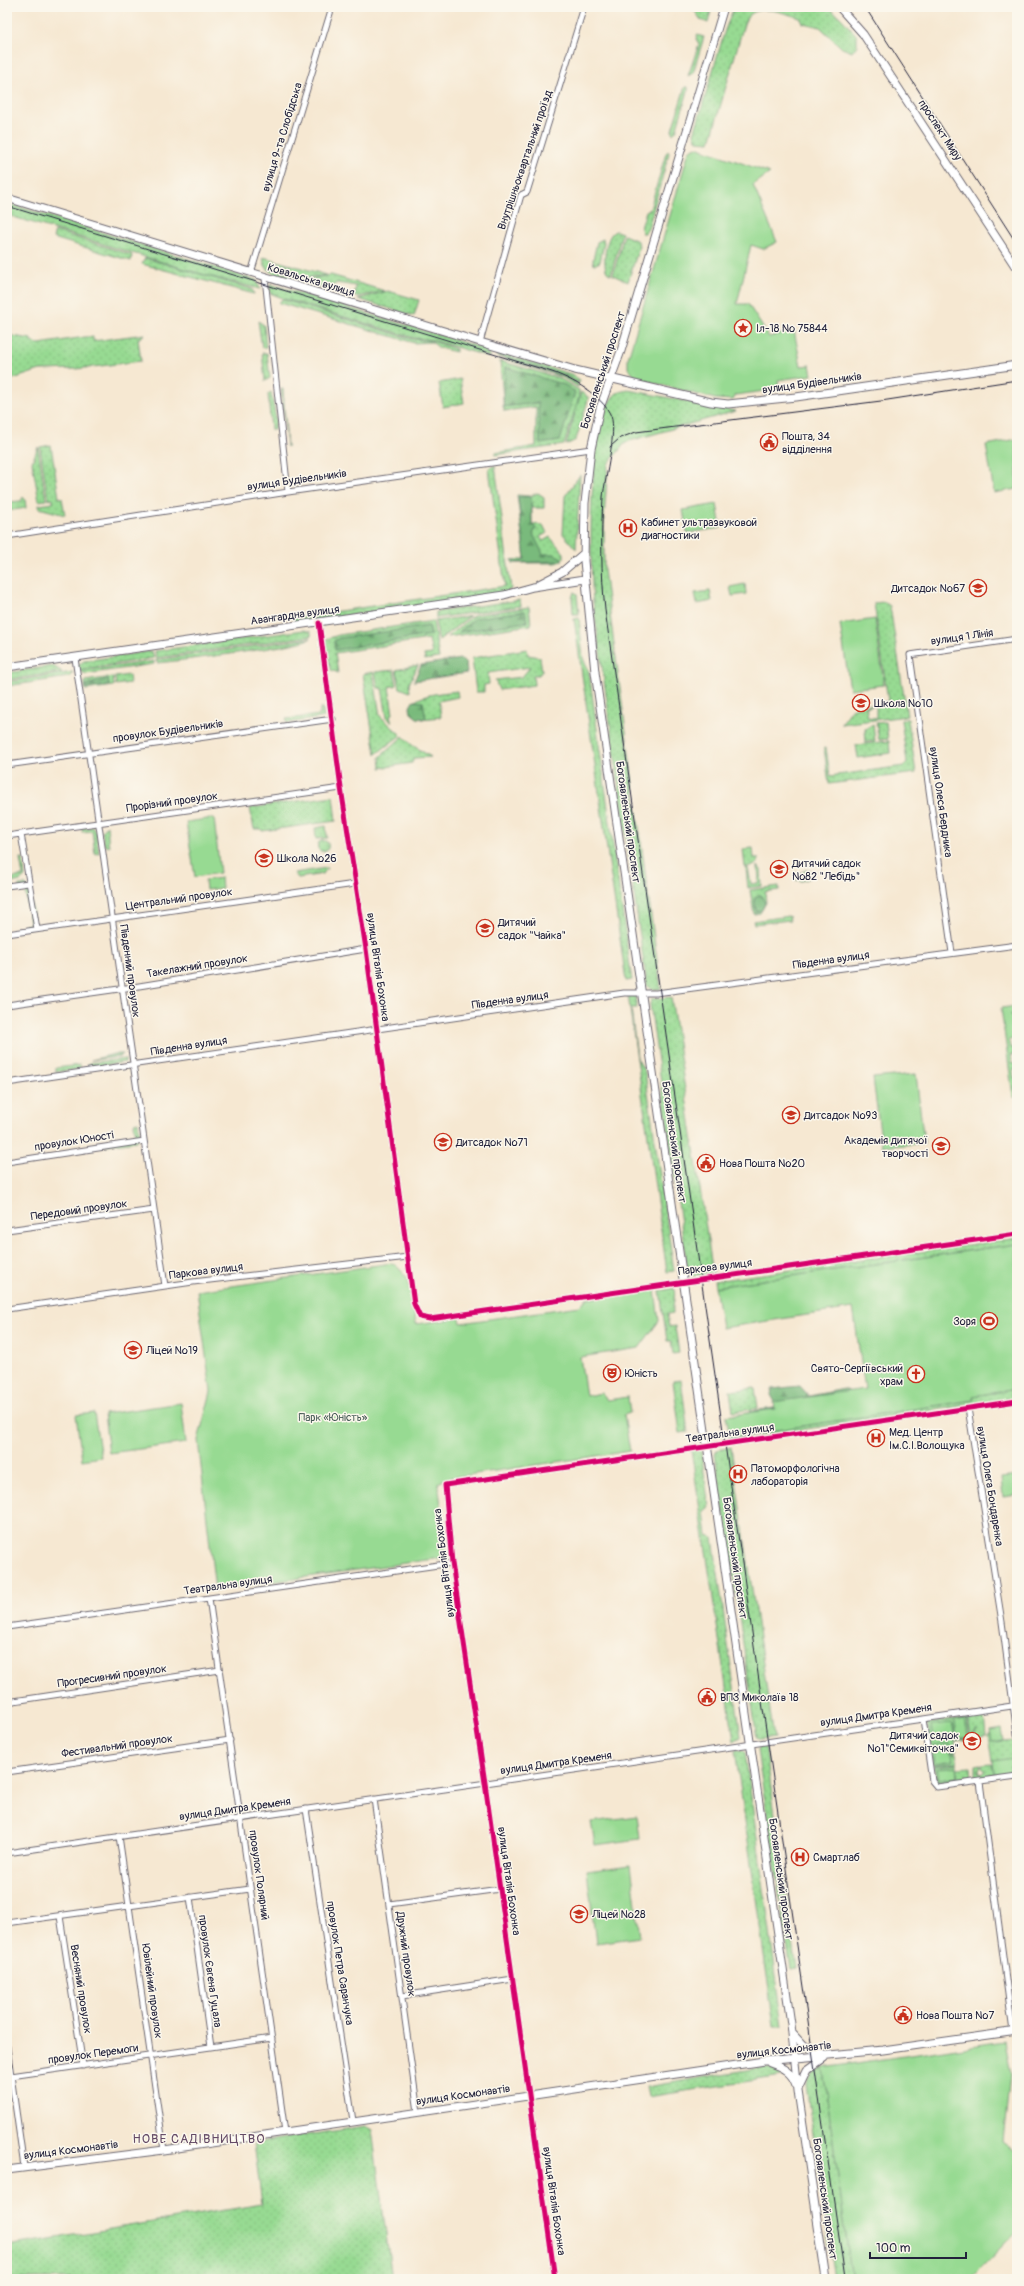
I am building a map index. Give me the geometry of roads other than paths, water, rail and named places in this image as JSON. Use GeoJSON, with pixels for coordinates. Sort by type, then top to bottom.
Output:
{"type":"FeatureCollection","features":[{"type":"Feature","properties":{"kind":"main road","name":"Богоявленський проспект"},"geometry":{"type":"LineString","coordinates":[[718,7],[718,22]]}},
{"type":"Feature","properties":{"kind":"main road","name":"Богоявленський проспект"},"geometry":{"type":"LineString","coordinates":[[724,7],[718,22],[634,309],[600,408],[591,449],[585,503],[585,579],[594,664],[792,2033],[798,2091],[826,2279]]}},
{"type":"Feature","properties":{"kind":"main road"},"geometry":{"type":"LineString","coordinates":[[718,22],[729,7]]}},
{"type":"Feature","properties":{"kind":"main road","name":"проспект Миру"},"geometry":{"type":"LineString","coordinates":[[839,7],[863,34],[1017,269]]}},
{"type":"Feature","properties":{"kind":"main road","name":"Ковальська вулиця"},"geometry":{"type":"LineString","coordinates":[[7,198],[264,278],[480,342],[611,378]]}},
{"type":"Feature","properties":{"kind":"main road","name":"вулиця Будівельників"},"geometry":{"type":"LineString","coordinates":[[611,378],[728,404],[796,397],[1017,365]]}},
{"type":"Feature","properties":{"kind":"main road"},"geometry":{"type":"LineString","coordinates":[[533,587],[562,572],[584,554]]}},
{"type":"Feature","properties":{"kind":"main road","name":"Авангардна вулиця"},"geometry":{"type":"LineString","coordinates":[[7,667],[504,596],[533,587],[585,579]]}},
{"type":"Feature","properties":{"kind":"main road","name":"вулиця Космонавтів"},"geometry":{"type":"LineString","coordinates":[[7,2170],[164,2150],[764,2061],[828,2056],[1015,2032]]}},
{"type":"Feature","properties":{"kind":"main road"},"geometry":{"type":"LineString","coordinates":[[792,2033],[809,2049],[828,2056]]}},
{"type":"Feature","properties":{"kind":"main road"},"geometry":{"type":"LineString","coordinates":[[798,2091],[801,2080],[807,2070],[828,2056]]}},
{"type":"Feature","properties":{"kind":"main road"},"geometry":{"type":"LineString","coordinates":[[764,2061],[781,2066],[789,2073],[798,2091]]}},
{"type":"Feature","properties":{"kind":"street","name":"вулиця 9-та Слобідська"},"geometry":{"type":"LineString","coordinates":[[251,273],[332,7]]}},
{"type":"Feature","properties":{"kind":"street","name":"Внутрішньоквартальний проїзд"},"geometry":{"type":"LineString","coordinates":[[480,342],[521,195],[527,192],[584,7]]}},
{"type":"Feature","properties":{"kind":"street"},"geometry":{"type":"LineString","coordinates":[[264,278],[288,492]]}},
{"type":"Feature","properties":{"kind":"street","name":"вулиця Будівельників"},"geometry":{"type":"LineString","coordinates":[[7,536],[288,492],[591,449]]}},
{"type":"Feature","properties":{"kind":"street","name":"вулиця Віталія Бохонка"},"geometry":{"type":"LineString","coordinates":[[319,623],[341,788],[366,949],[408,1257],[418,1313]]}},
{"type":"Feature","properties":{"kind":"street","name":"вулиця 1 Лінія"},"geometry":{"type":"LineString","coordinates":[[910,654],[1017,639]]}},
{"type":"Feature","properties":{"kind":"street","name":"вулиця Олеся Бердника"},"geometry":{"type":"LineString","coordinates":[[910,654],[952,953]]}},
{"type":"Feature","properties":{"kind":"street","name":"Південний провулок"},"geometry":{"type":"LineString","coordinates":[[75,658],[165,1286]]}},
{"type":"Feature","properties":{"kind":"street","name":"провулок Будівельників"},"geometry":{"type":"LineString","coordinates":[[7,765],[333,719]]}},
{"type":"Feature","properties":{"kind":"street","name":"Прорізний провулок"},"geometry":{"type":"LineString","coordinates":[[7,836],[341,788]]}},
{"type":"Feature","properties":{"kind":"street"},"geometry":{"type":"LineString","coordinates":[[21,834],[37,930]]}},
{"type":"Feature","properties":{"kind":"street"},"geometry":{"type":"LineString","coordinates":[[7,886],[28,883]]}},
{"type":"Feature","properties":{"kind":"street","name":"Центральний провулок"},"geometry":{"type":"LineString","coordinates":[[7,934],[355,884]]}},
{"type":"Feature","properties":{"kind":"street","name":"Південна вулиця"},"geometry":{"type":"LineString","coordinates":[[7,1083],[624,993],[656,993],[1017,945]]}},
{"type":"Feature","properties":{"kind":"street","name":"Такелажний провулок"},"geometry":{"type":"LineString","coordinates":[[7,1005],[366,949]]}},
{"type":"Feature","properties":{"kind":"street","name":"провулок Юності"},"geometry":{"type":"LineString","coordinates":[[7,1162],[144,1141]]}},
{"type":"Feature","properties":{"kind":"street","name":"Передовий провулок"},"geometry":{"type":"LineString","coordinates":[[7,1230],[154,1210]]}},
{"type":"Feature","properties":{"kind":"street","name":"Паркова вулиця"},"geometry":{"type":"LineString","coordinates":[[418,1313],[424,1319],[430,1319],[683,1281],[749,1273],[1017,1234]]}},
{"type":"Feature","properties":{"kind":"street","name":"Паркова вулиця"},"geometry":{"type":"LineString","coordinates":[[7,1309],[165,1286],[408,1257]]}},
{"type":"Feature","properties":{"kind":"street","name":"Театральна вулиця"},"geometry":{"type":"LineString","coordinates":[[445,1485],[707,1445],[1017,1401]]}},
{"type":"Feature","properties":{"kind":"street","name":"вулиця Олега Бондаренка"},"geometry":{"type":"LineString","coordinates":[[968,1408],[1002,1622],[1012,1706],[1017,1734]]}},
{"type":"Feature","properties":{"kind":"street","name":"вулиця Віталія Бохонка"},"geometry":{"type":"LineString","coordinates":[[445,1485],[452,1563],[485,1783],[555,2279]]}},
{"type":"Feature","properties":{"kind":"street","name":"Театральна вулиця"},"geometry":{"type":"LineString","coordinates":[[7,1627],[452,1563]]}},
{"type":"Feature","properties":{"kind":"street","name":"провулок Полярний"},"geometry":{"type":"LineString","coordinates":[[209,1598],[285,2132]]}},
{"type":"Feature","properties":{"kind":"street","name":"Прогресивний провулок"},"geometry":{"type":"LineString","coordinates":[[7,1702],[220,1670]]}},
{"type":"Feature","properties":{"kind":"street","name":"вулиця Дмитра Кременя"},"geometry":{"type":"LineString","coordinates":[[7,1853],[1012,1706]]}},
{"type":"Feature","properties":{"kind":"street"},"geometry":{"type":"LineString","coordinates":[[923,1718],[934,1784],[941,1786],[1017,1776]]}},
{"type":"Feature","properties":{"kind":"street","name":"Фестивальний провулок"},"geometry":{"type":"LineString","coordinates":[[7,1772],[230,1740]]}},
{"type":"Feature","properties":{"kind":"street"},"geometry":{"type":"LineString","coordinates":[[980,1782],[1015,2032]]}},
{"type":"Feature","properties":{"kind":"street","name":"Дружний провулок"},"geometry":{"type":"LineString","coordinates":[[374,1799],[418,2112]]}},
{"type":"Feature","properties":{"kind":"street","name":"провулок Петра Саранчука"},"geometry":{"type":"LineString","coordinates":[[306,1809],[353,2121]]}},
{"type":"Feature","properties":{"kind":"street","name":"Ювілейний провулок"},"geometry":{"type":"LineString","coordinates":[[119,1836],[164,2150]]}},
{"type":"Feature","properties":{"kind":"street"},"geometry":{"type":"LineString","coordinates":[[7,1924],[250,1889]]}},
{"type":"Feature","properties":{"kind":"street"},"geometry":{"type":"LineString","coordinates":[[389,1904],[500,1889]]}},
{"type":"Feature","properties":{"kind":"street","name":"провулок Євгена Гуцала"},"geometry":{"type":"LineString","coordinates":[[190,1897],[211,2047]]}},
{"type":"Feature","properties":{"kind":"street","name":"Весняний провулок"},"geometry":{"type":"LineString","coordinates":[[60,1916],[83,2066]]}},
{"type":"Feature","properties":{"kind":"street"},"geometry":{"type":"LineString","coordinates":[[402,1996],[513,1979]]}},
{"type":"Feature","properties":{"kind":"street","name":"провулок Перемоги"},"geometry":{"type":"LineString","coordinates":[[11,2076],[272,2038]]}},
{"type":"Feature","properties":{"kind":"street"},"geometry":{"type":"LineString","coordinates":[[7,2047],[24,2168]]}},
{"type":"Feature","properties":{"kind":"tram line"},"geometry":{"type":"LineString","coordinates":[[865,7],[1017,244]]}},
{"type":"Feature","properties":{"kind":"tram line"},"geometry":{"type":"LineString","coordinates":[[7,206],[552,372],[577,383],[586,389],[601,401],[611,416],[613,433],[603,497],[602,525],[602,568],[605,610],[845,2279]]}},
{"type":"Feature","properties":{"kind":"tram line"},"geometry":{"type":"LineString","coordinates":[[610,447],[620,438],[636,432],[881,401],[1017,380]]}},
{"type":"Feature","properties":{"kind":"place","name":"Іл-18 № 75844"},"geometry":{"type":"Point","coordinates":[743,328]}},
{"type":"Feature","properties":{"kind":"place","name":"Пошта, 34 відділення"},"geometry":{"type":"Point","coordinates":[769,442]}},
{"type":"Feature","properties":{"kind":"place","name":"Кабинет ультразвуковой диагностики"},"geometry":{"type":"Point","coordinates":[628,528]}},
{"type":"Feature","properties":{"kind":"place","name":"Дитсадок №67"},"geometry":{"type":"Point","coordinates":[978,588]}},
{"type":"Feature","properties":{"kind":"place","name":"Школа №10"},"geometry":{"type":"Point","coordinates":[861,703]}},
{"type":"Feature","properties":{"kind":"place","name":"Школа №26"},"geometry":{"type":"Point","coordinates":[264,858]}},
{"type":"Feature","properties":{"kind":"place","name":"Дитячий садок №82 \"Лебідь\""},"geometry":{"type":"Point","coordinates":[779,869]}},
{"type":"Feature","properties":{"kind":"place","name":"Дитячий садок \"Чайка\""},"geometry":{"type":"Point","coordinates":[485,928]}},
{"type":"Feature","properties":{"kind":"place","name":"Дитсадок №93"},"geometry":{"type":"Point","coordinates":[791,1115]}},
{"type":"Feature","properties":{"kind":"place","name":"Дитсадок №71"},"geometry":{"type":"Point","coordinates":[443,1142]}},
{"type":"Feature","properties":{"kind":"place","name":"Академія дитячої творчості"},"geometry":{"type":"Point","coordinates":[941,1146]}},
{"type":"Feature","properties":{"kind":"place","name":"Нова Пошта №20"},"geometry":{"type":"Point","coordinates":[706,1163]}},
{"type":"Feature","properties":{"kind":"place","name":"Зоря"},"geometry":{"type":"Point","coordinates":[989,1321]}},
{"type":"Feature","properties":{"kind":"place","name":"Ліцей №19"},"geometry":{"type":"Point","coordinates":[133,1350]}},
{"type":"Feature","properties":{"kind":"place","name":"Юність"},"geometry":{"type":"Point","coordinates":[612,1373]}},
{"type":"Feature","properties":{"kind":"place","name":"Свято-Сергіївський храм"},"geometry":{"type":"Point","coordinates":[916,1374]}},
{"type":"Feature","properties":{"kind":"place","name":"Мед. Центр Ім.С.І.Волощука"},"geometry":{"type":"Point","coordinates":[876,1438]}},
{"type":"Feature","properties":{"kind":"place","name":"Патоморфологічна лабораторія"},"geometry":{"type":"Point","coordinates":[738,1474]}},
{"type":"Feature","properties":{"kind":"place","name":"ВПЗ Миколаїв 18"},"geometry":{"type":"Point","coordinates":[707,1697]}},
{"type":"Feature","properties":{"kind":"place","name":"Дитячий садок №1\"Семиквіточка\""},"geometry":{"type":"Point","coordinates":[972,1741]}},
{"type":"Feature","properties":{"kind":"place","name":"Смартлаб"},"geometry":{"type":"Point","coordinates":[800,1857]}},
{"type":"Feature","properties":{"kind":"place","name":"Ліцей №28"},"geometry":{"type":"Point","coordinates":[579,1914]}},
{"type":"Feature","properties":{"kind":"place","name":"Нова Пошта №7"},"geometry":{"type":"Point","coordinates":[903,2015]}},
{"type":"Feature","properties":{"kind":"district","name":"НОВЕ САДІВНИЦТВО"},"geometry":{"type":"Point","coordinates":[199,2139]}},
{"type":"Feature","properties":{"kind":"park label","name":"Парк «Юність»"},"geometry":{"type":"Point","coordinates":[333,1417]}}]}
